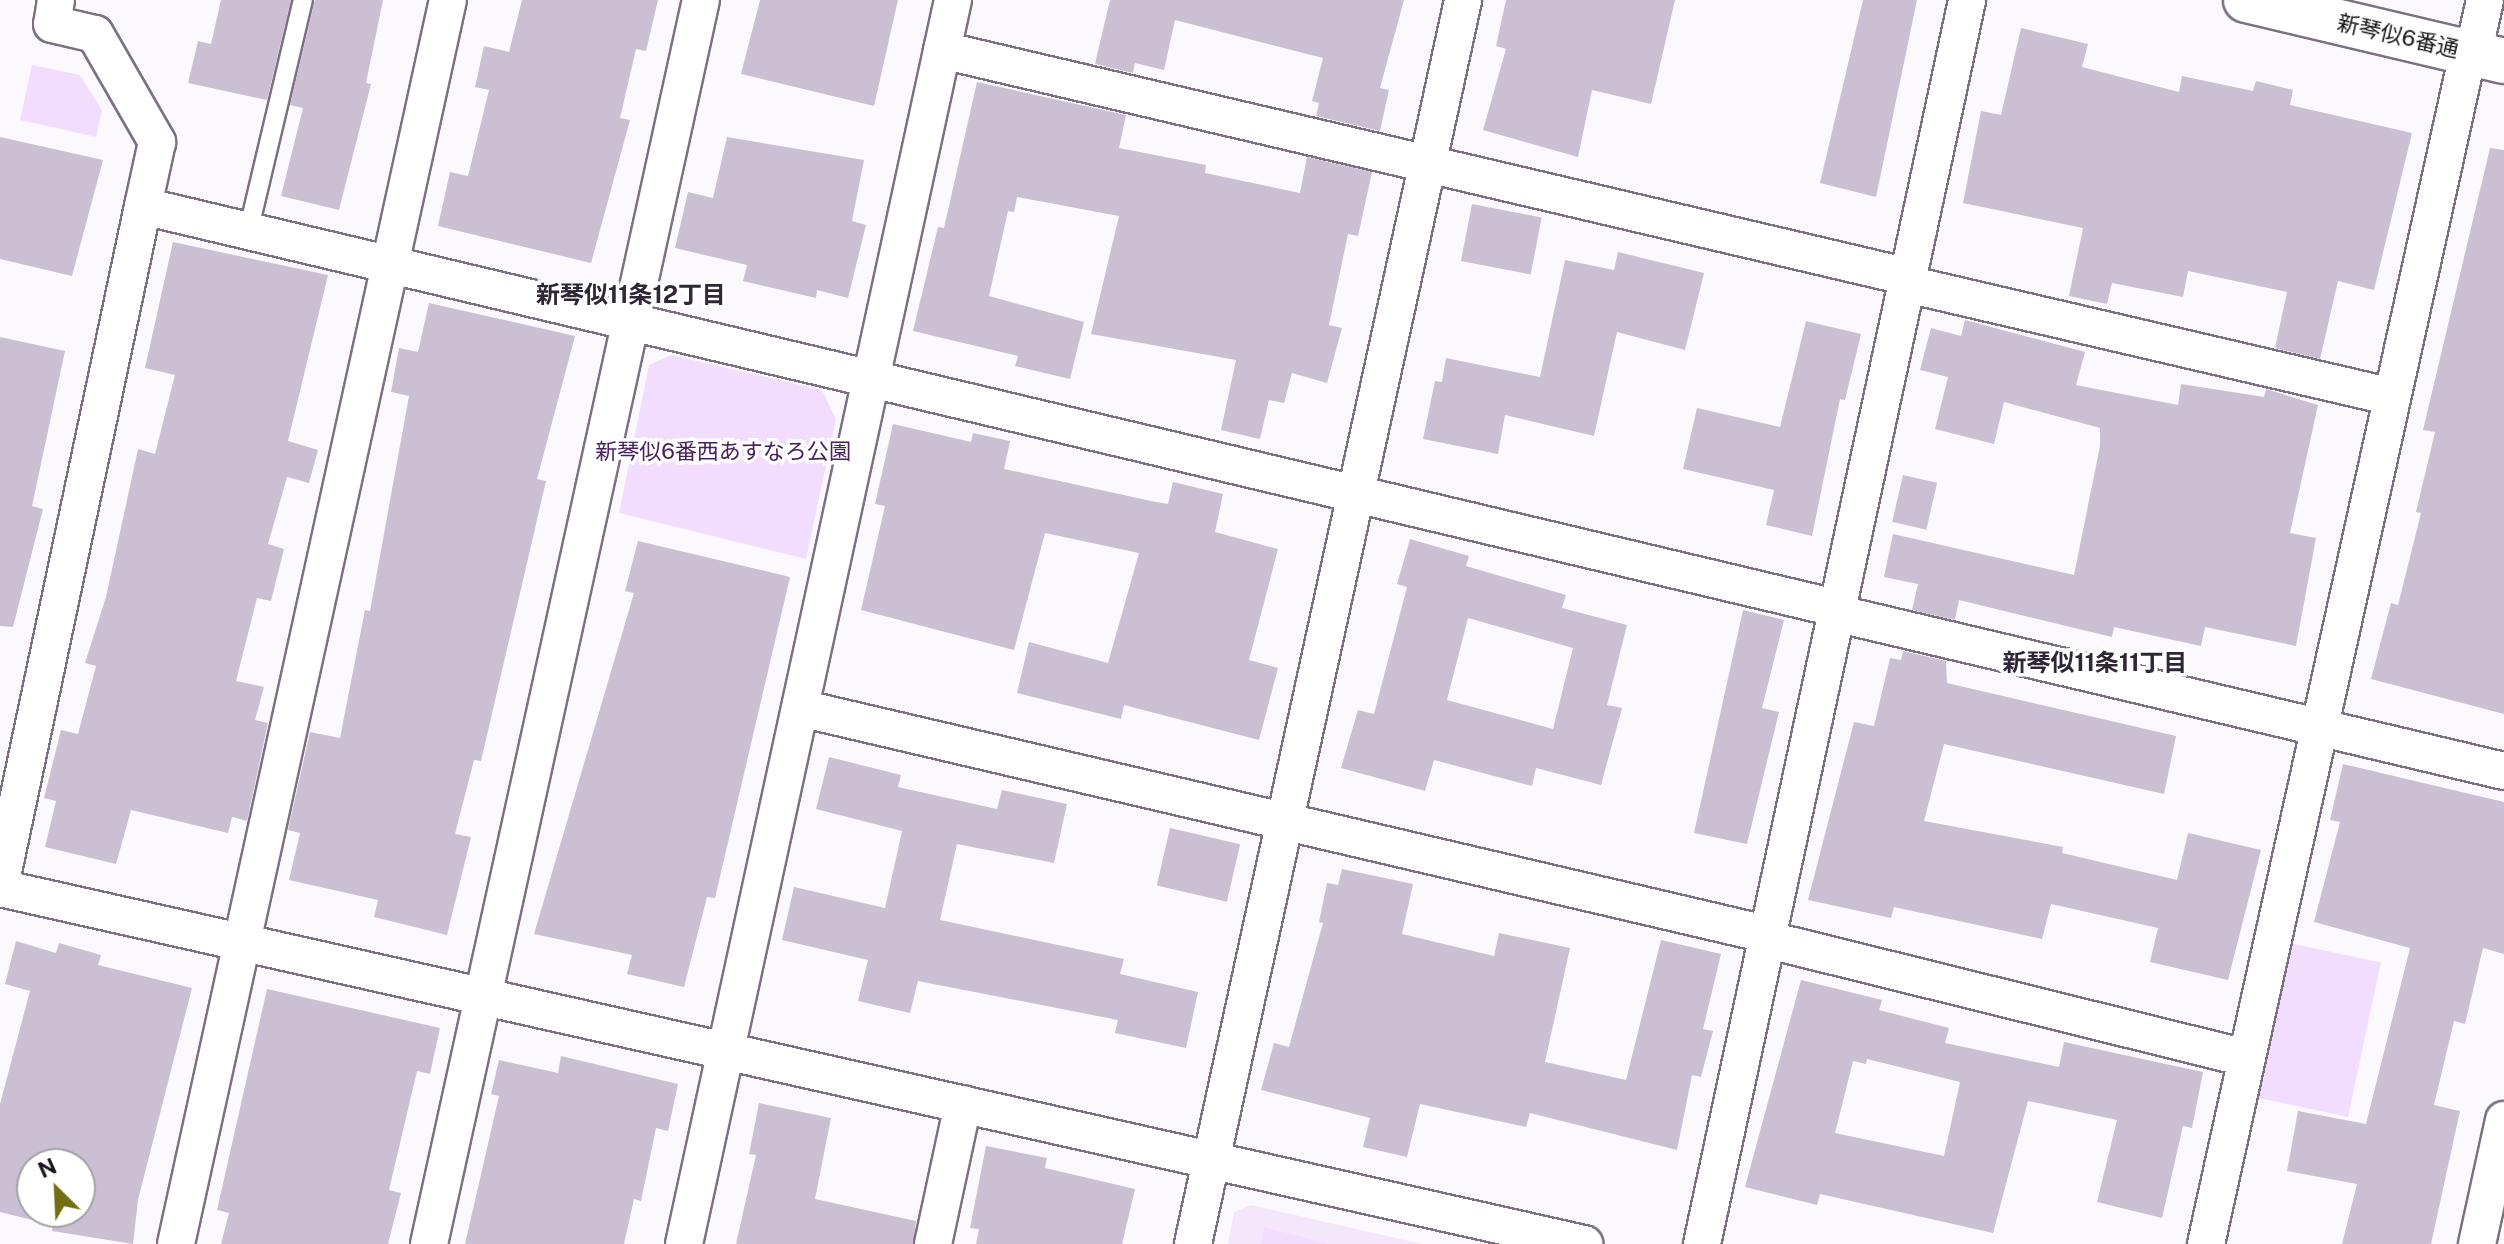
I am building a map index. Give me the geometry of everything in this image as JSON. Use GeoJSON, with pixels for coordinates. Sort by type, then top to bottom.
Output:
{"type":"FeatureCollection","features":[{"type":"Feature","properties":{"kind":"street"},"geometry":{"type":"LineString","coordinates":[[56,0],[52,24],[95,34],[157,142],[0,887],[1584,1244]]}},
{"type":"Feature","properties":{"kind":"street"},"geometry":{"type":"LineString","coordinates":[[176,1244],[448,0]]}},
{"type":"Feature","properties":{"kind":"street"},"geometry":{"type":"LineString","coordinates":[[429,1244],[634,319],[701,0]]}},
{"type":"Feature","properties":{"kind":"street"},"geometry":{"type":"LineString","coordinates":[[684,1244],[953,0]]}},
{"type":"Feature","properties":{"kind":"street"},"geometry":{"type":"LineString","coordinates":[[1193,1244],[1463,0]]}},
{"type":"Feature","properties":{"kind":"street"},"geometry":{"type":"LineString","coordinates":[[1702,1244],[1765,936],[1967,0]]}},
{"type":"Feature","properties":{"kind":"street","name":"新琴似6番通"},"geometry":{"type":"LineString","coordinates":[[2246,0],[2482,56]]}},
{"type":"Feature","properties":{"kind":"street"},"geometry":{"type":"LineString","coordinates":[[2206,1244],[2392,397],[2482,56],[2485,0]]}},
{"type":"Feature","properties":{"kind":"street"},"geometry":{"type":"LineString","coordinates":[[942,50],[1428,161],[1908,281],[2392,397]]}},
{"type":"Feature","properties":{"kind":"street"},"geometry":{"type":"LineString","coordinates":[[143,206],[249,228],[869,378],[1357,491],[1836,611],[2504,771]]}},
{"type":"Feature","properties":{"kind":"street"},"geometry":{"type":"LineString","coordinates":[[800,708],[1765,936],[2246,1058]]}},
{"type":"Feature","properties":{"kind":"street"},"geometry":{"type":"LineString","coordinates":[[933,1244],[963,1104]]}},
{"type":"Feature","properties":{"kind":"street"},"geometry":{"type":"LineString","coordinates":[[2477,1244],[2504,1120]]}},
{"type":"Feature","properties":{"kind":"lane"},"geometry":{"type":"LineString","coordinates":[[249,228],[303,0]]}},
{"type":"Feature","properties":{"kind":"shaded area"},"geometry":{"type":"Polygon","coordinates":[[[1251,1205],[1422,1244],[1228,1244],[1234,1212],[1251,1205]]]}},
{"type":"Feature","properties":{"kind":"green space"},"geometry":{"type":"Polygon","coordinates":[[[32,65],[80,75],[102,110],[96,137],[20,120],[32,65]]]}},
{"type":"Feature","properties":{"kind":"green space","name":"新琴似6番西あすなろ公園"},"geometry":{"type":"Polygon","coordinates":[[[671,355],[822,390],[836,419],[806,559],[619,513],[649,365],[671,355]]]}},
{"type":"Feature","properties":{"kind":"green space"},"geometry":{"type":"Polygon","coordinates":[[[2285,942],[2381,962],[2348,1117],[2252,1097],[2285,942]]]}},
{"type":"Feature","properties":{"kind":"green space"},"geometry":{"type":"Polygon","coordinates":[[[1264,1227],[1329,1244],[1261,1244],[1264,1227]]]}},
{"type":"Feature","properties":{"kind":"building"},"geometry":{"type":"Polygon","coordinates":[[[221,0],[291,0],[267,100],[188,83],[198,41],[211,44],[221,0]]]}},
{"type":"Feature","properties":{"kind":"building"},"geometry":{"type":"Polygon","coordinates":[[[315,0],[383,0],[366,83],[371,84],[339,210],[281,196],[303,108],[290,105],[315,0]]]}},
{"type":"Feature","properties":{"kind":"building"},"geometry":{"type":"Polygon","coordinates":[[[522,0],[658,0],[646,51],[636,49],[620,118],[630,120],[591,263],[438,226],[450,172],[468,176],[489,90],[475,87],[484,46],[509,52],[522,0]]]}},
{"type":"Feature","properties":{"kind":"building"},"geometry":{"type":"Polygon","coordinates":[[[760,0],[898,0],[874,106],[741,74],[760,0]]]}},
{"type":"Feature","properties":{"kind":"building"},"geometry":{"type":"Polygon","coordinates":[[[1110,0],[1404,0],[1380,88],[1389,90],[1380,131],[1316,116],[1319,103],[1312,101],[1323,58],[1175,20],[1164,70],[1135,63],[1133,73],[1095,64],[1110,0]]]}},
{"type":"Feature","properties":{"kind":"building"},"geometry":{"type":"Polygon","coordinates":[[[1506,0],[1675,0],[1651,104],[1592,90],[1578,157],[1483,130],[1506,49],[1496,46],[1506,0]]]}},
{"type":"Feature","properties":{"kind":"building"},"geometry":{"type":"Polygon","coordinates":[[[1863,0],[1917,0],[1876,197],[1820,183],[1863,0]]]}},
{"type":"Feature","properties":{"kind":"building"},"geometry":{"type":"Polygon","coordinates":[[[2021,28],[2088,44],[2082,67],[2179,92],[2182,76],[2253,91],[2256,81],[2293,90],[2290,105],[2412,133],[2374,290],[2338,281],[2320,359],[2275,348],[2287,292],[2188,271],[2183,297],[2112,283],[2107,304],[2069,296],[2083,228],[1963,203],[1981,111],[2001,115],[2021,28]]]}},
{"type":"Feature","properties":{"kind":"building"},"geometry":{"type":"Polygon","coordinates":[[[977,82],[1126,115],[1119,148],[1206,165],[1205,173],[1300,193],[1307,157],[1372,172],[1358,236],[1348,234],[1329,325],[1342,328],[1327,383],[1292,373],[1284,403],[1269,400],[1260,439],[1221,430],[1236,360],[1091,334],[1119,216],[1017,197],[1014,212],[1008,211],[989,296],[1084,322],[1070,379],[1015,366],[1018,356],[913,331],[938,227],[944,228],[977,82]]]}},
{"type":"Feature","properties":{"kind":"building"},"geometry":{"type":"Polygon","coordinates":[[[0,137],[103,160],[72,276],[0,259],[0,137]]]}},
{"type":"Feature","properties":{"kind":"building"},"geometry":{"type":"Polygon","coordinates":[[[727,137],[864,160],[852,221],[866,225],[848,298],[817,290],[816,298],[743,281],[747,265],[675,248],[688,192],[713,198],[727,137]]]}},
{"type":"Feature","properties":{"kind":"building"},"geometry":{"type":"Polygon","coordinates":[[[2490,148],[2504,150],[2504,714],[2371,679],[2391,603],[2398,605],[2421,513],[2416,512],[2435,432],[2423,430],[2490,148]]]}},
{"type":"Feature","properties":{"kind":"building"},"geometry":{"type":"Polygon","coordinates":[[[1472,204],[1542,218],[1531,274],[1461,261],[1472,204]]]}},
{"type":"Feature","properties":{"kind":"building"},"geometry":{"type":"Polygon","coordinates":[[[173,242],[328,275],[288,441],[318,450],[309,483],[287,477],[268,544],[284,549],[271,601],[257,598],[236,681],[264,687],[255,720],[268,723],[247,821],[232,817],[228,833],[131,810],[116,864],[45,847],[56,801],[44,798],[61,730],[78,734],[96,666],[85,663],[106,597],[138,449],[155,454],[175,375],[145,368],[173,242]]]}},
{"type":"Feature","properties":{"kind":"building"},"geometry":{"type":"Polygon","coordinates":[[[1618,252],[1704,273],[1685,350],[1617,332],[1594,436],[1505,415],[1498,454],[1423,439],[1435,381],[1442,382],[1446,358],[1540,377],[1565,260],[1614,270],[1618,252]]]}},
{"type":"Feature","properties":{"kind":"building"},"geometry":{"type":"Polygon","coordinates":[[[429,303],[575,336],[537,479],[546,481],[481,761],[474,760],[455,834],[471,837],[447,935],[374,917],[378,900],[289,880],[300,833],[288,830],[310,732],[340,738],[365,610],[370,611],[409,396],[391,392],[399,348],[418,352],[429,303]]]}},
{"type":"Feature","properties":{"kind":"building"},"geometry":{"type":"Polygon","coordinates":[[[1965,320],[2085,352],[2076,385],[2178,405],[2181,384],[2264,397],[2266,389],[2318,405],[2290,533],[2316,538],[2296,646],[2205,627],[2201,646],[2114,627],[2112,637],[1959,600],[1955,620],[1912,610],[1918,584],[1884,577],[1893,534],[2074,575],[2100,446],[2100,428],[2004,402],[1994,444],[1935,429],[1948,377],[1920,370],[1931,328],[1961,336],[1965,320]]]}},
{"type":"Feature","properties":{"kind":"building"},"geometry":{"type":"Polygon","coordinates":[[[1806,321],[1861,334],[1845,400],[1840,399],[1812,536],[1766,525],[1774,490],[1683,469],[1697,408],[1780,427],[1806,321]]]}},
{"type":"Feature","properties":{"kind":"building"},"geometry":{"type":"Polygon","coordinates":[[[0,337],[65,351],[32,506],[43,509],[13,627],[0,626],[0,337]]]}},
{"type":"Feature","properties":{"kind":"building"},"geometry":{"type":"Polygon","coordinates":[[[893,424],[971,442],[973,433],[1010,441],[1004,469],[1151,501],[1168,504],[1173,482],[1223,494],[1215,532],[1278,549],[1249,660],[1278,668],[1259,740],[1124,705],[1121,719],[1017,693],[1029,642],[1108,663],[1139,553],[1045,533],[1014,650],[861,610],[885,506],[875,504],[893,424]]]}},
{"type":"Feature","properties":{"kind":"building"},"geometry":{"type":"Polygon","coordinates":[[[1903,475],[1937,483],[1926,530],[1892,522],[1903,475]]]}},
{"type":"Feature","properties":{"kind":"building"},"geometry":{"type":"Polygon","coordinates":[[[1410,539],[1469,556],[1466,566],[1566,595],[1562,608],[1627,625],[1607,705],[1622,708],[1601,785],[1536,768],[1532,786],[1434,760],[1425,791],[1341,768],[1358,710],[1374,714],[1407,587],[1397,584],[1410,539]],[[1468,618],[1447,700],[1553,729],[1573,648],[1468,618]]]}},
{"type":"Feature","properties":{"kind":"building"},"geometry":{"type":"Polygon","coordinates":[[[638,541],[790,577],[715,898],[707,897],[684,987],[627,974],[632,955],[534,934],[634,593],[625,591],[638,541]]]}},
{"type":"Feature","properties":{"kind":"building"},"geometry":{"type":"Polygon","coordinates":[[[1743,610],[1784,620],[1762,708],[1779,712],[1747,844],[1694,833],[1743,610]]]}},
{"type":"Feature","properties":{"kind":"building"},"geometry":{"type":"Polygon","coordinates":[[[1903,651],[1946,661],[1947,683],[2176,736],[2164,794],[1944,744],[1924,821],[2063,847],[2062,853],[2177,880],[2188,833],[2261,850],[2228,980],[2150,962],[2158,928],[2051,904],[2042,939],[1894,907],[1891,918],[1808,900],[1854,722],[1874,726],[1890,658],[1901,660],[1903,651]]]}},
{"type":"Feature","properties":{"kind":"building"},"geometry":{"type":"Polygon","coordinates":[[[829,757],[901,775],[898,787],[997,809],[1002,790],[1067,804],[1054,863],[957,844],[940,920],[1124,959],[1120,974],[1198,992],[1186,1048],[1115,1033],[1118,1020],[918,981],[910,1013],[858,1001],[868,960],[782,940],[794,887],[885,908],[902,831],[816,809],[829,757]]]}},
{"type":"Feature","properties":{"kind":"building"},"geometry":{"type":"Polygon","coordinates":[[[2343,764],[2504,802],[2504,954],[2483,948],[2465,1024],[2454,1021],[2434,1105],[2460,1111],[2431,1244],[2342,1244],[2357,1184],[2287,1171],[2298,1111],[2366,1124],[2410,948],[2314,922],[2340,822],[2330,820],[2343,764]]]}},
{"type":"Feature","properties":{"kind":"building"},"geometry":{"type":"Polygon","coordinates":[[[1170,828],[1240,844],[1227,902],[1157,885],[1170,828]]]}},
{"type":"Feature","properties":{"kind":"building"},"geometry":{"type":"Polygon","coordinates":[[[1342,869],[1413,884],[1402,934],[1494,956],[1499,933],[1570,948],[1545,1062],[1626,1080],[1661,940],[1721,954],[1703,1029],[1713,1031],[1701,1077],[1692,1075],[1677,1150],[1530,1113],[1526,1127],[1420,1104],[1407,1157],[1363,1147],[1370,1118],[1261,1090],[1274,1043],[1289,1047],[1323,923],[1319,922],[1327,883],[1338,885],[1342,869]]]}},
{"type":"Feature","properties":{"kind":"building"},"geometry":{"type":"Polygon","coordinates":[[[16,941],[56,953],[59,943],[101,955],[98,965],[192,988],[138,1200],[133,1244],[52,1231],[52,1228],[96,1228],[96,1148],[16,1148],[16,1216],[0,1212],[0,1104],[30,991],[5,984],[16,941]]]}},
{"type":"Feature","properties":{"kind":"building"},"geometry":{"type":"Polygon","coordinates":[[[1801,980],[1882,1000],[1879,1010],[1949,1028],[1945,1043],[2059,1067],[2064,1042],[2203,1072],[2192,1128],[2183,1126],[2162,1218],[2097,1202],[2117,1120],[2028,1101],[1993,1233],[1820,1194],[1817,1205],[1745,1187],[1801,980]],[[1867,1059],[1866,1064],[1853,1061],[1835,1133],[1944,1156],[1960,1082],[1867,1059]]]}},
{"type":"Feature","properties":{"kind":"building"},"geometry":{"type":"Polygon","coordinates":[[[267,989],[440,1028],[430,1074],[417,1071],[389,1190],[401,1193],[388,1244],[221,1244],[229,1213],[217,1210],[267,989]]]}},
{"type":"Feature","properties":{"kind":"building"},"geometry":{"type":"Polygon","coordinates":[[[561,1056],[678,1084],[668,1131],[656,1128],[641,1201],[634,1199],[624,1244],[465,1244],[499,1096],[491,1094],[499,1060],[558,1073],[561,1056]]]}},
{"type":"Feature","properties":{"kind":"building"},"geometry":{"type":"Polygon","coordinates":[[[759,1103],[831,1118],[815,1199],[916,1221],[913,1244],[736,1244],[756,1155],[749,1154],[759,1103]]]}},
{"type":"Feature","properties":{"kind":"building"},"geometry":{"type":"Polygon","coordinates":[[[986,1146],[1047,1158],[1045,1168],[1135,1189],[1122,1244],[976,1244],[979,1229],[970,1228],[986,1146]]]}},
{"type":"Feature","properties":{"kind":"district","name":"新琴似11条12丁目"},"geometry":{"type":"Point","coordinates":[631,295]}},
{"type":"Feature","properties":{"kind":"district","name":"新琴似11条11丁目"},"geometry":{"type":"Point","coordinates":[2095,663]}}]}
